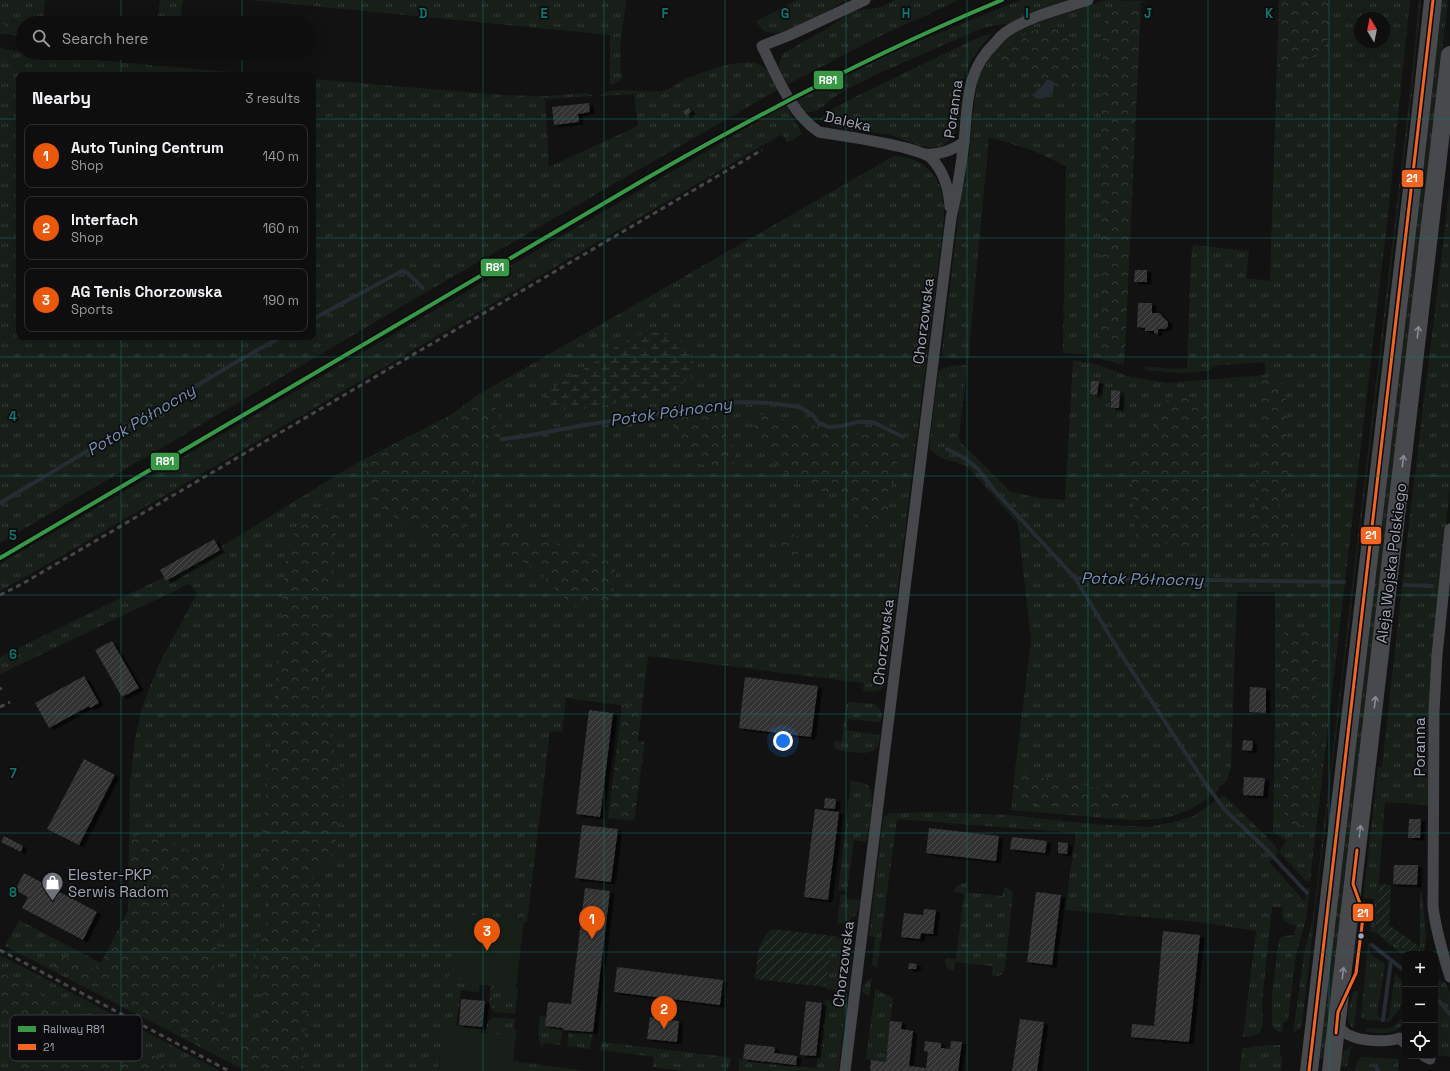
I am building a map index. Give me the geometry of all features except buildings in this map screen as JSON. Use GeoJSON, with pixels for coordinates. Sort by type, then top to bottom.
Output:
{"type":"FeatureCollection","features":[{"type":"Feature","properties":{"kind":"main road","name":"Aleja Wojska Polskiego"},"geometry":{"type":"LineString","coordinates":[[1309,1071],[1419,130],[1432,0]]}},
{"type":"Feature","properties":{"kind":"main road","name":"Aleja Wojska Polskiego"},"geometry":{"type":"LineString","coordinates":[[1331,1071],[1450,55]]}},
{"type":"Feature","properties":{"kind":"street","name":"Daleka"},"geometry":{"type":"LineString","coordinates":[[865,0],[790,35],[762,46],[789,98],[803,119],[819,132],[900,147],[925,154],[934,155],[943,153],[952,150],[964,142]]}},
{"type":"Feature","properties":{"kind":"street","name":"Poranna"},"geometry":{"type":"LineString","coordinates":[[951,218],[957,192],[971,80],[978,63],[1005,33],[1025,22],[1088,0]]}},
{"type":"Feature","properties":{"kind":"street"},"geometry":{"type":"LineString","coordinates":[[925,154],[932,159],[949,190],[951,218]]}},
{"type":"Feature","properties":{"kind":"street","name":"Chorzowska"},"geometry":{"type":"LineString","coordinates":[[845,1071],[951,218]]}},
{"type":"Feature","properties":{"kind":"street","name":"Poranna"},"geometry":{"type":"LineString","coordinates":[[1450,530],[1437,655],[1434,712],[1433,907],[1441,965],[1450,977]]}},
{"type":"Feature","properties":{"kind":"street"},"geometry":{"type":"LineString","coordinates":[[1337,1025],[1347,1034],[1357,1038],[1388,1041],[1402,1038]]}},
{"type":"Feature","properties":{"kind":"street"},"geometry":{"type":"LineString","coordinates":[[1334,1050],[1348,1041],[1357,1038]]}},
{"type":"Feature","properties":{"kind":"green space"},"geometry":{"type":"Polygon","coordinates":[[[0,0],[45,0],[44,16],[16,16],[16,36],[0,20],[0,0]]]}},
{"type":"Feature","properties":{"kind":"green space"},"geometry":{"type":"Polygon","coordinates":[[[160,0],[183,0],[181,16],[158,16],[160,0]]]}},
{"type":"Feature","properties":{"kind":"green space"},"geometry":{"type":"Polygon","coordinates":[[[252,0],[626,0],[620,51],[623,78],[614,84],[610,84],[610,35],[252,0]]]}},
{"type":"Feature","properties":{"kind":"green space"},"geometry":{"type":"Polygon","coordinates":[[[797,0],[847,0],[808,22],[787,31],[776,33],[767,32],[762,29],[756,21],[797,0]]]}},
{"type":"Feature","properties":{"kind":"green space"},"geometry":{"type":"Polygon","coordinates":[[[894,0],[959,0],[880,36],[788,84],[779,65],[784,53],[828,28],[852,11],[884,6],[894,0]]]}},
{"type":"Feature","properties":{"kind":"green space"},"geometry":{"type":"Polygon","coordinates":[[[1021,0],[1070,0],[1022,17],[1007,24],[990,26],[978,30],[875,75],[840,93],[818,110],[805,112],[801,109],[797,100],[902,48],[1021,0]]]}},
{"type":"Feature","properties":{"kind":"green space"},"geometry":{"type":"Polygon","coordinates":[[[1106,0],[1147,1],[1114,9],[1104,20],[1103,26],[1099,343],[1108,353],[1125,353],[1123,365],[1082,354],[1063,353],[1066,166],[1032,150],[989,137],[970,340],[970,358],[953,359],[943,356],[942,351],[961,196],[966,179],[977,81],[990,56],[1012,35],[1045,20],[1106,0]]]}},
{"type":"Feature","properties":{"kind":"green space"},"geometry":{"type":"Polygon","coordinates":[[[1279,0],[1410,0],[1388,214],[1310,881],[1306,881],[1279,852],[1269,862],[1305,902],[1307,888],[1310,888],[1306,919],[1296,954],[1288,1020],[1283,1023],[1282,1033],[1274,1029],[1272,1024],[1272,994],[1279,939],[1283,936],[1294,935],[1296,926],[1284,920],[1282,915],[1282,907],[1272,907],[1262,1002],[1263,1024],[1260,1032],[1257,1034],[1243,1037],[1256,931],[1198,922],[1065,910],[1076,833],[897,819],[877,967],[874,966],[872,963],[875,937],[869,936],[883,820],[885,816],[890,813],[932,812],[1010,815],[1091,824],[1148,827],[1194,816],[1221,797],[1225,796],[1266,836],[1279,851],[1287,841],[1273,832],[1275,592],[1237,592],[1231,767],[1227,781],[1219,787],[1219,790],[1186,811],[1149,820],[1011,810],[1013,790],[1016,804],[1085,807],[1120,806],[1140,796],[1015,772],[1031,640],[1018,524],[967,466],[941,458],[929,449],[938,373],[947,367],[967,365],[959,437],[961,443],[1011,492],[1040,498],[1065,500],[1073,360],[1099,365],[1127,376],[1167,383],[1265,375],[1265,362],[1219,365],[1206,371],[1181,373],[1145,370],[1145,366],[1171,369],[1187,368],[1191,257],[1193,245],[1249,251],[1246,278],[1270,281],[1279,0]]]}},
{"type":"Feature","properties":{"kind":"green space"},"geometry":{"type":"Polygon","coordinates":[[[1279,0],[1330,0],[1329,28],[1326,44],[1308,59],[1296,64],[1278,61],[1279,0]]]}},
{"type":"Feature","properties":{"kind":"green space"},"geometry":{"type":"Polygon","coordinates":[[[1419,0],[1421,0],[1413,85],[1302,1023],[1300,1029],[1293,1033],[1304,953],[1313,919],[1411,84],[1419,0]]]}},
{"type":"Feature","properties":{"kind":"green space"},"geometry":{"type":"Polygon","coordinates":[[[1442,0],[1448,0],[1325,1059],[1318,1058],[1409,293],[1442,0]]]}},
{"type":"Feature","properties":{"kind":"green space"},"geometry":{"type":"Polygon","coordinates":[[[1141,2],[1125,353],[1112,353],[1102,350],[1099,343],[1103,26],[1105,19],[1112,10],[1141,2]]]}},
{"type":"Feature","properties":{"kind":"green space"},"geometry":{"type":"Polygon","coordinates":[[[0,20],[14,35],[0,34],[0,20]]]}},
{"type":"Feature","properties":{"kind":"green space"},"geometry":{"type":"Polygon","coordinates":[[[1049,26],[1058,29],[1075,39],[1082,57],[1081,79],[1071,89],[1065,92],[1054,87],[1054,82],[1047,80],[1045,81],[1036,77],[1025,65],[1014,62],[1007,63],[998,60],[998,56],[1021,37],[1034,30],[1049,26]]]}},
{"type":"Feature","properties":{"kind":"green space"},"geometry":{"type":"Polygon","coordinates":[[[993,33],[967,67],[963,83],[959,120],[955,132],[949,140],[941,146],[922,146],[890,135],[841,128],[826,123],[820,119],[834,108],[859,95],[977,38],[993,33]]]}},
{"type":"Feature","properties":{"kind":"green space"},"geometry":{"type":"Polygon","coordinates":[[[0,48],[16,51],[16,60],[95,60],[231,72],[16,72],[16,340],[316,340],[316,79],[502,95],[545,96],[588,93],[593,96],[545,99],[549,167],[638,126],[634,94],[600,96],[605,93],[620,90],[663,91],[684,80],[710,70],[731,64],[751,62],[762,66],[772,78],[777,90],[421,295],[0,543],[0,48]]]}},
{"type":"Feature","properties":{"kind":"green space"},"geometry":{"type":"Polygon","coordinates":[[[786,105],[802,134],[787,143],[782,134],[0,591],[0,564],[786,105]]]}},
{"type":"Feature","properties":{"kind":"green space"},"geometry":{"type":"Polygon","coordinates":[[[894,156],[911,159],[925,166],[936,178],[940,186],[944,203],[944,219],[886,683],[882,689],[873,692],[863,691],[864,683],[648,656],[642,708],[566,698],[562,732],[550,731],[527,922],[457,913],[449,981],[480,984],[479,992],[461,990],[456,1026],[481,1029],[480,1033],[443,1029],[438,1071],[246,1071],[142,1017],[142,1015],[138,1015],[5,946],[19,920],[101,963],[128,911],[130,781],[135,740],[142,707],[158,666],[197,593],[189,584],[0,674],[0,657],[164,577],[166,581],[220,550],[219,548],[355,464],[451,415],[476,396],[894,156]]]}},
{"type":"Feature","properties":{"kind":"green space"},"geometry":{"type":"Polygon","coordinates":[[[1450,186],[1450,485],[1433,657],[1429,805],[1385,802],[1375,929],[1406,951],[1402,951],[1402,954],[1374,931],[1370,932],[1374,899],[1364,898],[1364,891],[1378,767],[1382,767],[1409,523],[1450,186]]]}},
{"type":"Feature","properties":{"kind":"green space"},"geometry":{"type":"Polygon","coordinates":[[[659,332],[681,340],[694,360],[692,375],[675,390],[646,398],[577,410],[553,409],[546,406],[544,393],[589,366],[620,344],[643,333],[659,332]]]}},
{"type":"Feature","properties":{"kind":"green space"},"geometry":{"type":"Polygon","coordinates":[[[1259,380],[1276,380],[1282,383],[1286,392],[1288,484],[1277,512],[1283,520],[1291,525],[1291,535],[1289,547],[1279,549],[1262,548],[1252,540],[1250,533],[1249,513],[1255,508],[1259,380]]]}},
{"type":"Feature","properties":{"kind":"green space"},"geometry":{"type":"Polygon","coordinates":[[[1185,396],[1200,401],[1207,415],[1209,528],[1201,541],[1185,549],[1173,548],[1166,543],[1136,541],[1130,459],[1136,448],[1149,439],[1157,426],[1158,415],[1162,405],[1172,397],[1185,396]]]}},
{"type":"Feature","properties":{"kind":"green space"},"geometry":{"type":"Polygon","coordinates":[[[493,402],[499,421],[479,461],[470,490],[470,517],[465,533],[454,540],[436,543],[420,537],[404,523],[384,510],[371,498],[366,471],[369,462],[378,452],[476,403],[493,402]]]}},
{"type":"Feature","properties":{"kind":"green space"},"geometry":{"type":"Polygon","coordinates":[[[709,409],[714,413],[716,420],[735,449],[735,462],[722,469],[711,469],[701,464],[676,433],[673,416],[709,409]]]}},
{"type":"Feature","properties":{"kind":"green space"},"geometry":{"type":"Polygon","coordinates":[[[751,412],[844,433],[866,435],[899,444],[897,466],[889,497],[887,519],[874,534],[839,494],[817,491],[810,488],[802,484],[778,465],[765,451],[759,441],[754,429],[751,412]]]}},
{"type":"Feature","properties":{"kind":"green space"},"geometry":{"type":"Polygon","coordinates":[[[336,507],[338,512],[323,697],[331,742],[342,775],[344,789],[336,840],[331,857],[320,866],[313,875],[312,881],[320,898],[302,1061],[304,1071],[257,1071],[55,967],[59,960],[64,957],[93,968],[101,963],[128,911],[129,852],[133,838],[137,835],[148,833],[223,866],[225,878],[211,992],[214,1002],[244,1038],[252,1036],[258,1025],[261,1005],[260,988],[255,967],[256,951],[268,921],[268,911],[259,880],[286,556],[295,532],[305,522],[323,511],[336,507]]]}},
{"type":"Feature","properties":{"kind":"green space"},"geometry":{"type":"Polygon","coordinates":[[[504,527],[517,527],[535,539],[574,549],[614,564],[614,584],[608,603],[584,608],[574,606],[550,585],[542,574],[527,563],[517,560],[504,552],[500,539],[504,527]]]}},
{"type":"Feature","properties":{"kind":"green space"},"geometry":{"type":"Polygon","coordinates":[[[784,533],[800,537],[801,544],[797,556],[787,560],[778,552],[775,540],[784,533]]]}},
{"type":"Feature","properties":{"kind":"green space"},"geometry":{"type":"Polygon","coordinates":[[[1297,627],[1316,631],[1318,637],[1312,821],[1307,825],[1293,825],[1286,823],[1284,819],[1281,638],[1288,630],[1297,627]]]}},
{"type":"Feature","properties":{"kind":"green space"},"geometry":{"type":"Polygon","coordinates":[[[848,703],[874,704],[881,712],[882,719],[880,722],[847,719],[846,730],[879,735],[879,743],[876,748],[866,753],[838,750],[835,749],[833,743],[835,741],[842,741],[846,706],[848,703]]]}},
{"type":"Feature","properties":{"kind":"green space"},"geometry":{"type":"Polygon","coordinates":[[[622,705],[642,708],[638,741],[645,742],[634,821],[608,818],[622,705]]]}},
{"type":"Feature","properties":{"kind":"green space"},"geometry":{"type":"Polygon","coordinates":[[[1015,772],[1140,796],[1135,804],[1105,807],[1016,804],[1013,790],[1015,772]]]}},
{"type":"Feature","properties":{"kind":"green space"},"geometry":{"type":"Polygon","coordinates":[[[851,781],[863,783],[869,787],[871,791],[872,805],[866,842],[854,840],[847,891],[838,890],[851,781]]]}},
{"type":"Feature","properties":{"kind":"green space"},"geometry":{"type":"Polygon","coordinates":[[[967,883],[966,892],[1002,896],[1004,887],[1010,889],[1013,893],[1005,969],[999,976],[992,976],[993,966],[955,962],[954,971],[950,970],[946,965],[946,958],[956,959],[964,894],[954,892],[956,887],[960,884],[967,883]]]}},
{"type":"Feature","properties":{"kind":"green space"},"geometry":{"type":"Polygon","coordinates":[[[1379,884],[1391,885],[1389,925],[1420,947],[1420,951],[1406,951],[1375,929],[1379,884]]]}},
{"type":"Feature","properties":{"kind":"green space"},"geometry":{"type":"Polygon","coordinates":[[[1420,892],[1422,892],[1426,936],[1424,951],[1420,951],[1420,892]]]}},
{"type":"Feature","properties":{"kind":"green space"},"geometry":{"type":"Polygon","coordinates":[[[841,894],[847,895],[847,899],[860,900],[858,910],[854,917],[847,922],[837,924],[841,894]]]}},
{"type":"Feature","properties":{"kind":"green space"},"geometry":{"type":"Polygon","coordinates":[[[457,913],[524,921],[516,989],[449,981],[457,913]]]}},
{"type":"Feature","properties":{"kind":"green space"},"geometry":{"type":"Polygon","coordinates":[[[1359,913],[1355,957],[1353,959],[1359,913]]]}},
{"type":"Feature","properties":{"kind":"green space"},"geometry":{"type":"Polygon","coordinates":[[[773,929],[833,936],[826,987],[755,979],[759,951],[763,938],[773,929]]]}},
{"type":"Feature","properties":{"kind":"green space"},"geometry":{"type":"Polygon","coordinates":[[[833,936],[844,941],[851,955],[852,959],[848,991],[826,989],[833,936]]]}},
{"type":"Feature","properties":{"kind":"green space"},"geometry":{"type":"Polygon","coordinates":[[[1368,943],[1370,943],[1369,953],[1385,964],[1377,1015],[1380,1018],[1387,1019],[1389,1016],[1395,973],[1402,981],[1402,1004],[1399,1010],[1389,1022],[1363,1019],[1361,1017],[1368,943]]]}},
{"type":"Feature","properties":{"kind":"green space"},"geometry":{"type":"Polygon","coordinates":[[[0,955],[114,1015],[10,1015],[10,1061],[142,1061],[142,1030],[220,1071],[0,1071],[0,955]]]}},
{"type":"Feature","properties":{"kind":"green space"},"geometry":{"type":"Polygon","coordinates":[[[0,972],[79,1015],[10,1015],[10,1018],[0,1012],[0,972]]]}},
{"type":"Feature","properties":{"kind":"green space"},"geometry":{"type":"Polygon","coordinates":[[[872,978],[869,997],[862,991],[865,983],[872,978]]]}},
{"type":"Feature","properties":{"kind":"green space"},"geometry":{"type":"Polygon","coordinates":[[[1438,980],[1445,982],[1450,992],[1450,1057],[1438,1055],[1438,980]]]}},
{"type":"Feature","properties":{"kind":"green space"},"geometry":{"type":"Polygon","coordinates":[[[491,986],[518,989],[515,1014],[494,1012],[489,1004],[491,986]]]}},
{"type":"Feature","properties":{"kind":"green space"},"geometry":{"type":"Polygon","coordinates":[[[491,986],[494,986],[492,1001],[498,1008],[497,1012],[494,1012],[489,1004],[491,986]]]}},
{"type":"Feature","properties":{"kind":"green space"},"geometry":{"type":"Polygon","coordinates":[[[875,989],[893,998],[886,1062],[866,1059],[875,989]]]}},
{"type":"Feature","properties":{"kind":"green space"},"geometry":{"type":"Polygon","coordinates":[[[1354,991],[1358,991],[1354,1029],[1350,1025],[1348,1011],[1354,991]]]}},
{"type":"Feature","properties":{"kind":"green space"},"geometry":{"type":"Polygon","coordinates":[[[825,1000],[847,1003],[838,1071],[739,1071],[739,1059],[816,1068],[825,1000]]]}},
{"type":"Feature","properties":{"kind":"green space"},"geometry":{"type":"Polygon","coordinates":[[[540,1016],[546,1017],[545,1026],[563,1028],[560,1045],[544,1043],[543,1048],[539,1040],[540,1016]]]}},
{"type":"Feature","properties":{"kind":"green space"},"geometry":{"type":"Polygon","coordinates":[[[493,1017],[515,1019],[514,1030],[517,1030],[516,1037],[485,1033],[487,1022],[493,1017]]]}},
{"type":"Feature","properties":{"kind":"green space"},"geometry":{"type":"Polygon","coordinates":[[[1402,1018],[1401,1026],[1397,1030],[1391,1032],[1378,1033],[1365,1031],[1369,1028],[1390,1028],[1397,1024],[1402,1018]]]}},
{"type":"Feature","properties":{"kind":"green space"},"geometry":{"type":"Polygon","coordinates":[[[443,1028],[516,1037],[512,1071],[438,1071],[443,1028]]]}},
{"type":"Feature","properties":{"kind":"green space"},"geometry":{"type":"Polygon","coordinates":[[[575,1030],[593,1032],[590,1049],[567,1046],[569,1031],[575,1032],[575,1030]]]}},
{"type":"Feature","properties":{"kind":"green space"},"geometry":{"type":"Polygon","coordinates":[[[602,1042],[731,1058],[726,1071],[684,1071],[653,1067],[654,1057],[600,1050],[602,1042]]]}},
{"type":"Feature","properties":{"kind":"green space"},"geometry":{"type":"Polygon","coordinates":[[[1280,1045],[1280,1054],[1282,1059],[1281,1071],[1240,1071],[1242,1048],[1280,1045]]]}},
{"type":"Feature","properties":{"kind":"green space"},"geometry":{"type":"Polygon","coordinates":[[[1351,1046],[1348,1065],[1345,1067],[1339,1067],[1342,1055],[1351,1046]]]}},
{"type":"Feature","properties":{"kind":"green space"},"geometry":{"type":"Polygon","coordinates":[[[142,1049],[162,1060],[167,1071],[16,1071],[16,1062],[142,1061],[142,1049]]]}},
{"type":"Feature","properties":{"kind":"green space"},"geometry":{"type":"Polygon","coordinates":[[[1361,1057],[1399,1059],[1398,1071],[1355,1071],[1357,1062],[1361,1057]]]}},
{"type":"Feature","properties":{"kind":"green space"},"geometry":{"type":"Polygon","coordinates":[[[513,1061],[585,1071],[512,1071],[513,1061]]]}},
{"type":"Feature","properties":{"kind":"shaded area"},"geometry":{"type":"Polygon","coordinates":[[[1047,80],[1054,82],[1053,92],[1040,99],[1032,95],[1041,87],[1047,80]]]}},
{"type":"Feature","properties":{"kind":"waterway","name":"Potok Północny"},"geometry":{"type":"LineString","coordinates":[[316,317],[402,271],[406,272],[423,288]]}},
{"type":"Feature","properties":{"kind":"waterway","name":"Potok Północny"},"geometry":{"type":"LineString","coordinates":[[0,503],[276,340]]}},
{"type":"Feature","properties":{"kind":"waterway","name":"Potok Północny"},"geometry":{"type":"LineString","coordinates":[[502,439],[718,403],[741,402],[770,403],[799,407],[812,414],[818,422],[828,427],[842,426],[858,422],[873,422],[903,437]]}},
{"type":"Feature","properties":{"kind":"waterway","name":"Potok Północny"},"geometry":{"type":"LineString","coordinates":[[947,449],[966,459],[978,469],[994,490],[1075,578],[1344,582]]}},
{"type":"Feature","properties":{"kind":"waterway"},"geometry":{"type":"LineString","coordinates":[[1075,578],[1119,651],[1205,783],[1225,810],[1269,852],[1307,893]]}},
{"type":"Feature","properties":{"kind":"waterway","name":"Potok Północny"},"geometry":{"type":"LineString","coordinates":[[1405,585],[1432,586]]}},
{"type":"Feature","properties":{"kind":"waterway"},"geometry":{"type":"LineString","coordinates":[[1372,945],[1402,969]]}},
{"type":"Feature","properties":{"kind":"waterway"},"geometry":{"type":"LineString","coordinates":[[1383,1020],[1391,960]]}},
{"type":"Feature","properties":{"kind":"waterway"},"geometry":{"type":"LineString","coordinates":[[1439,1001],[1450,1014]]}},
{"type":"Feature","properties":{"kind":"waterway"},"geometry":{"type":"LineString","coordinates":[[1376,1066],[1378,1071]]}},
{"type":"Feature","properties":{"kind":"railway"},"geometry":{"type":"LineString","coordinates":[[0,595],[22,584],[762,150]]}},
{"type":"Feature","properties":{"kind":"railway"},"geometry":{"type":"LineString","coordinates":[[0,707],[10,702]]}},
{"type":"Feature","properties":{"kind":"railway"},"geometry":{"type":"LineString","coordinates":[[0,950],[123,1015]]}},
{"type":"Feature","properties":{"kind":"railway"},"geometry":{"type":"LineString","coordinates":[[142,1025],[229,1071]]}},
{"type":"Feature","properties":{"kind":"rail line","name":"R81"},"geometry":{"type":"LineString","coordinates":[[0,558],[690,153],[777,106],[866,61],[1002,0]]}},
{"type":"Feature","properties":{"kind":"transit line","name":"21"},"geometry":{"type":"LineString","coordinates":[[1309,1071],[1433,0]]}},
{"type":"Feature","properties":{"kind":"transit line","name":"21"},"geometry":{"type":"LineString","coordinates":[[1336,1033],[1338,1012],[1356,973],[1363,917],[1363,912],[1353,884],[1357,850]]}},
{"type":"Feature","properties":{"kind":"place","name":"Elester-PKP Serwis Radom"},"geometry":{"type":"Point","coordinates":[52,902]}},
{"type":"Feature","properties":{"kind":"place","name":"Auto Tuning Centrum"},"geometry":{"type":"Point","coordinates":[592,939]}},
{"type":"Feature","properties":{"kind":"place","name":"AG Tenis Chorzowska"},"geometry":{"type":"Point","coordinates":[487,951]}},
{"type":"Feature","properties":{"kind":"place","name":"Interfach"},"geometry":{"type":"Point","coordinates":[664,1029]}}]}
